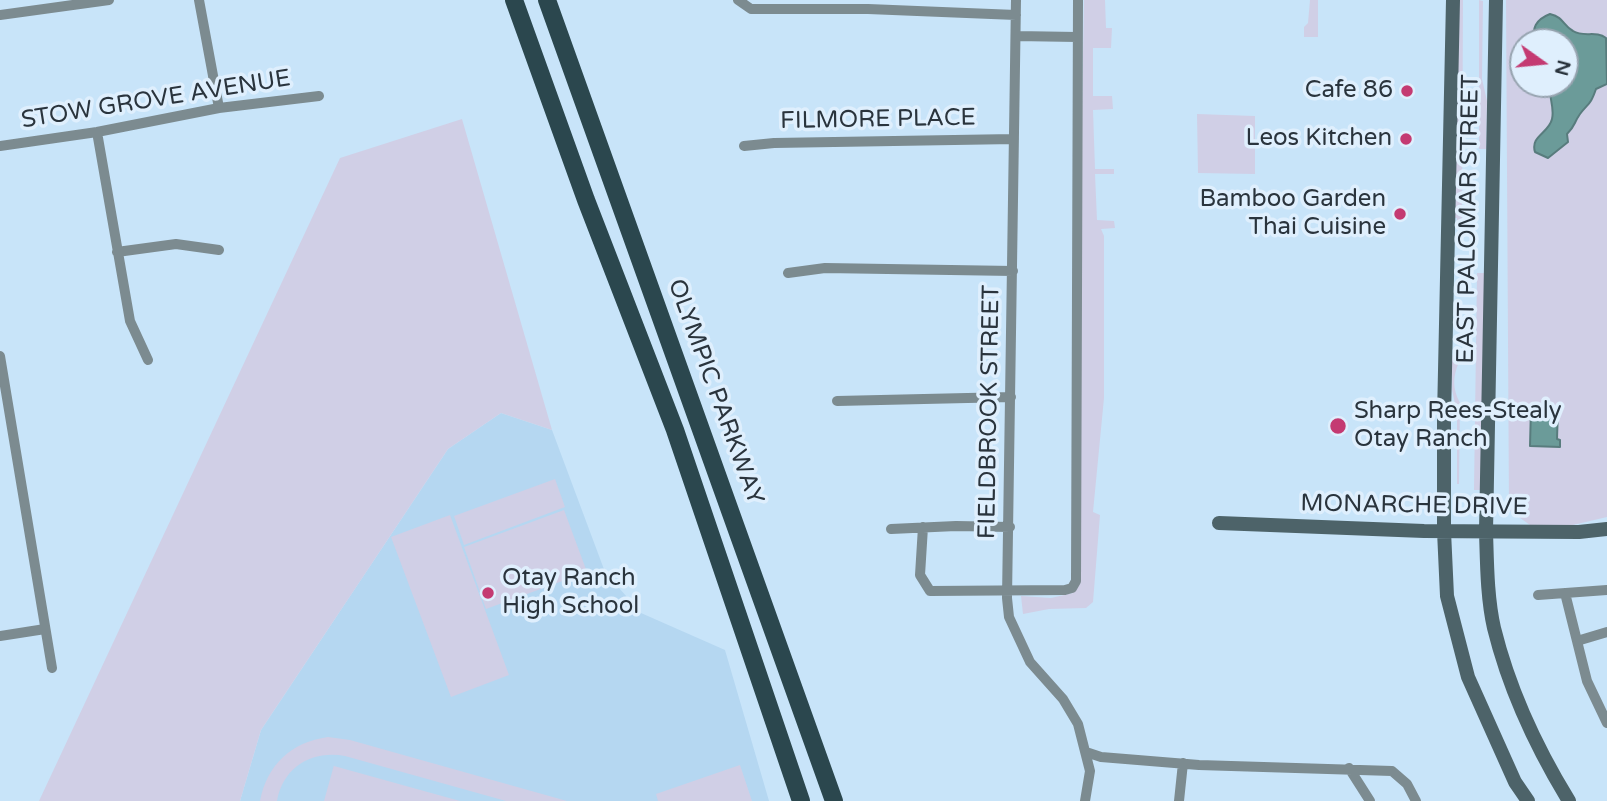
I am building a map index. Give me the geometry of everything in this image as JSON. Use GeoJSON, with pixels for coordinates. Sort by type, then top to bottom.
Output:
{"type":"FeatureCollection","features":[{"type":"Feature","properties":{"kind":"main road","name":"OLYMPIC PARKWAY"},"geometry":{"type":"LineString","coordinates":[[514,0],[586,200],[675,430],[800,801]]}},
{"type":"Feature","properties":{"kind":"main road","name":"OLYMPIC PARKWAY"},"geometry":{"type":"LineString","coordinates":[[547,0],[834,801]]}},
{"type":"Feature","properties":{"kind":"main road","name":"EAST PALOMAR STREET"},"geometry":{"type":"LineString","coordinates":[[1453,0],[1444,404],[1447,596],[1468,677],[1515,782],[1528,801]]}},
{"type":"Feature","properties":{"kind":"main road","name":"EAST PALOMAR STREET"},"geometry":{"type":"LineString","coordinates":[[1496,0],[1486,531],[1488,576],[1494,626],[1505,664],[1539,751],[1569,801]]}},
{"type":"Feature","properties":{"kind":"main road","name":"MONARCHE DRIVE"},"geometry":{"type":"LineString","coordinates":[[1219,523],[1444,531],[1579,532],[1607,528]]}},
{"type":"Feature","properties":{"kind":"main road"},"geometry":{"type":"LineString","coordinates":[[770,709],[797,698]]}},
{"type":"Feature","properties":{"kind":"street"},"geometry":{"type":"LineString","coordinates":[[0,15],[58,4],[109,0]]}},
{"type":"Feature","properties":{"kind":"street"},"geometry":{"type":"LineString","coordinates":[[200,0],[219,108]]}},
{"type":"Feature","properties":{"kind":"street","name":"FIELDBROOK STREET"},"geometry":{"type":"LineString","coordinates":[[1016,0],[1009,617],[1030,662],[1063,699],[1078,723],[1090,771],[1084,801]]}},
{"type":"Feature","properties":{"kind":"street"},"geometry":{"type":"LineString","coordinates":[[923,527],[920,575],[930,591],[1065,590],[1072,588],[1076,581],[1078,0]]}},
{"type":"Feature","properties":{"kind":"street"},"geometry":{"type":"LineString","coordinates":[[738,1],[751,9],[868,5],[1016,15]]}},
{"type":"Feature","properties":{"kind":"street"},"geometry":{"type":"LineString","coordinates":[[1016,36],[1077,37]]}},
{"type":"Feature","properties":{"kind":"street","name":"STOW GROVE AVENUE"},"geometry":{"type":"LineString","coordinates":[[0,146],[97,132],[219,108],[319,96]]}},
{"type":"Feature","properties":{"kind":"street"},"geometry":{"type":"LineString","coordinates":[[97,132],[130,321],[148,360]]}},
{"type":"Feature","properties":{"kind":"street","name":"FILMORE PLACE"},"geometry":{"type":"LineString","coordinates":[[744,146],[774,143],[1014,139]]}},
{"type":"Feature","properties":{"kind":"street"},"geometry":{"type":"LineString","coordinates":[[117,253],[176,244],[219,250]]}},
{"type":"Feature","properties":{"kind":"street"},"geometry":{"type":"LineString","coordinates":[[788,273],[825,268],[1013,271]]}},
{"type":"Feature","properties":{"kind":"street"},"geometry":{"type":"LineString","coordinates":[[0,356],[52,668]]}},
{"type":"Feature","properties":{"kind":"street"},"geometry":{"type":"LineString","coordinates":[[838,401],[1011,397]]}},
{"type":"Feature","properties":{"kind":"street"},"geometry":{"type":"LineString","coordinates":[[891,529],[1010,527]]}},
{"type":"Feature","properties":{"kind":"street"},"geometry":{"type":"LineString","coordinates":[[1538,595],[1607,590]]}},
{"type":"Feature","properties":{"kind":"street"},"geometry":{"type":"LineString","coordinates":[[1564,593],[1587,681],[1607,723]]}},
{"type":"Feature","properties":{"kind":"street"},"geometry":{"type":"LineString","coordinates":[[0,636],[45,629]]}},
{"type":"Feature","properties":{"kind":"street"},"geometry":{"type":"LineString","coordinates":[[1577,641],[1607,632]]}},
{"type":"Feature","properties":{"kind":"street"},"geometry":{"type":"LineString","coordinates":[[1086,752],[1101,757],[1183,763],[1392,771],[1407,784],[1416,801]]}},
{"type":"Feature","properties":{"kind":"street"},"geometry":{"type":"LineString","coordinates":[[1179,801],[1183,763]]}},
{"type":"Feature","properties":{"kind":"street"},"geometry":{"type":"LineString","coordinates":[[1349,768],[1370,801]]}},
{"type":"Feature","properties":{"kind":"shaded area"},"geometry":{"type":"Polygon","coordinates":[[[1084,0],[1105,0],[1106,28],[1112,28],[1111,48],[1093,48],[1093,96],[1112,96],[1113,109],[1093,110],[1095,169],[1114,169],[1114,174],[1095,174],[1097,220],[1114,221],[1115,228],[1101,229],[1104,236],[1104,398],[1093,512],[1100,515],[1093,602],[1086,608],[1049,609],[1023,614],[1021,596],[1051,598],[1073,593],[1084,0]]]}},
{"type":"Feature","properties":{"kind":"shaded area"},"geometry":{"type":"Polygon","coordinates":[[[1310,0],[1318,0],[1318,37],[1304,37],[1310,0]]]}},
{"type":"Feature","properties":{"kind":"shaded area"},"geometry":{"type":"Polygon","coordinates":[[[1458,0],[1463,0],[1462,226],[1456,226],[1455,218],[1458,0]]]}},
{"type":"Feature","properties":{"kind":"shaded area"},"geometry":{"type":"Polygon","coordinates":[[[1479,0],[1483,1],[1482,79],[1487,101],[1486,149],[1479,149],[1479,0]]]}},
{"type":"Feature","properties":{"kind":"shaded area"},"geometry":{"type":"Polygon","coordinates":[[[1506,0],[1607,0],[1607,517],[1573,525],[1530,525],[1509,510],[1506,0]]]}},
{"type":"Feature","properties":{"kind":"shaded area"},"geometry":{"type":"Polygon","coordinates":[[[1550,14],[1568,28],[1534,28],[1541,19],[1550,14]]]}},
{"type":"Feature","properties":{"kind":"shaded area"},"geometry":{"type":"Polygon","coordinates":[[[1579,34],[1606,38],[1607,84],[1596,89],[1591,101],[1567,134],[1568,142],[1548,158],[1535,152],[1534,147],[1537,138],[1550,124],[1553,110],[1551,98],[1579,98],[1579,34]]]}},
{"type":"Feature","properties":{"kind":"shaded area"},"geometry":{"type":"Polygon","coordinates":[[[1197,114],[1255,116],[1255,174],[1198,173],[1197,114]]]}},
{"type":"Feature","properties":{"kind":"shaded area"},"geometry":{"type":"Polygon","coordinates":[[[462,119],[552,430],[501,413],[448,449],[261,730],[240,801],[39,801],[340,158],[462,119]]]}},
{"type":"Feature","properties":{"kind":"shaded area"},"geometry":{"type":"Polygon","coordinates":[[[1477,273],[1485,273],[1482,490],[1474,490],[1477,273]]]}},
{"type":"Feature","properties":{"kind":"shaded area"},"geometry":{"type":"Polygon","coordinates":[[[1452,355],[1459,362],[1454,382],[1460,403],[1459,484],[1457,484],[1457,413],[1452,390],[1452,355]]]}},
{"type":"Feature","properties":{"kind":"shaded area"},"geometry":{"type":"Polygon","coordinates":[[[1531,407],[1558,407],[1557,439],[1560,440],[1560,447],[1530,446],[1531,407]]]}},
{"type":"Feature","properties":{"kind":"shaded area","name":"Otay Ranch High School"},"geometry":{"type":"Polygon","coordinates":[[[501,413],[552,430],[605,572],[641,613],[725,650],[769,801],[240,801],[261,730],[448,449],[501,413]]]}},
{"type":"Feature","properties":{"kind":"shaded area"},"geometry":{"type":"Polygon","coordinates":[[[555,479],[565,507],[464,545],[454,516],[555,479]]]}},
{"type":"Feature","properties":{"kind":"shaded area"},"geometry":{"type":"Polygon","coordinates":[[[564,510],[587,572],[486,609],[464,547],[564,510]]]}},
{"type":"Feature","properties":{"kind":"shaded area"},"geometry":{"type":"Polygon","coordinates":[[[450,515],[509,675],[451,697],[391,537],[450,515]]]}},
{"type":"Feature","properties":{"kind":"shaded area"},"geometry":{"type":"Polygon","coordinates":[[[328,737],[350,740],[567,801],[506,801],[345,756],[333,755],[321,756],[301,764],[292,770],[286,779],[277,801],[260,801],[268,777],[283,757],[303,744],[328,737]]]}},
{"type":"Feature","properties":{"kind":"shaded area"},"geometry":{"type":"Polygon","coordinates":[[[740,765],[752,801],[658,801],[656,794],[740,765]]]}},
{"type":"Feature","properties":{"kind":"shaded area"},"geometry":{"type":"Polygon","coordinates":[[[334,766],[460,801],[324,801],[334,766]]]}},
{"type":"Feature","properties":{"kind":"place","name":"Cafe 86"},"geometry":{"type":"Point","coordinates":[1407,91]}},
{"type":"Feature","properties":{"kind":"place","name":"Leos Kitchen"},"geometry":{"type":"Point","coordinates":[1406,139]}},
{"type":"Feature","properties":{"kind":"place","name":"Bamboo Garden Thai Cuisine"},"geometry":{"type":"Point","coordinates":[1400,214]}},
{"type":"Feature","properties":{"kind":"place","name":"Sharp Rees-Stealy Otay Ranch"},"geometry":{"type":"Point","coordinates":[1338,426]}},
{"type":"Feature","properties":{"kind":"place","name":"Otay Ranch High School"},"geometry":{"type":"Point","coordinates":[488,593]}}]}
